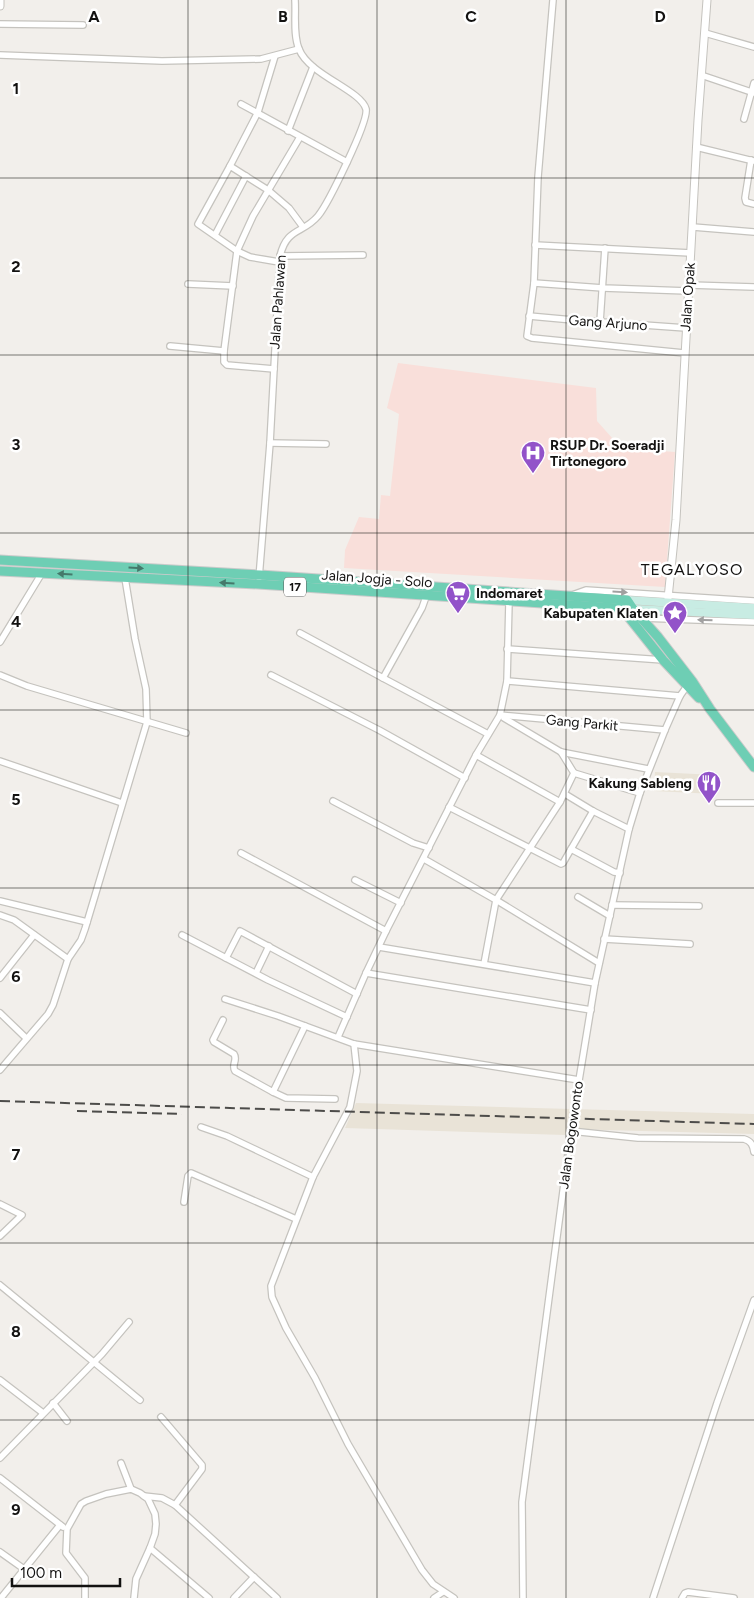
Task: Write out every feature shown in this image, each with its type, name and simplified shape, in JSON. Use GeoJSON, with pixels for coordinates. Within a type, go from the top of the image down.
{"type":"FeatureCollection","features":[{"type":"Feature","properties":{"kind":"highway","name":"Jalan Jogja - Solo"},"geometry":{"type":"LineString","coordinates":[[0,560],[427,592],[509,602],[633,609]]}},
{"type":"Feature","properties":{"kind":"highway","name":"Jalan Jogja - Solo"},"geometry":{"type":"LineString","coordinates":[[0,571],[125,578],[259,580]]}},
{"type":"Feature","properties":{"kind":"highway","name":"Jalan Jogja - Solo"},"geometry":{"type":"LineString","coordinates":[[427,592],[572,595],[627,600]]}},
{"type":"Feature","properties":{"kind":"highway"},"geometry":{"type":"LineString","coordinates":[[616,599],[621,609],[663,660],[710,709]]}},
{"type":"Feature","properties":{"kind":"highway"},"geometry":{"type":"LineString","coordinates":[[627,600],[692,681],[710,709],[754,768]]}},
{"type":"Feature","properties":{"kind":"main road"},"geometry":{"type":"LineString","coordinates":[[627,600],[668,599],[727,607],[754,608]]}},
{"type":"Feature","properties":{"kind":"main road"},"geometry":{"type":"LineString","coordinates":[[633,609],[667,611],[727,607],[754,615]]}},
{"type":"Feature","properties":{"kind":"street"},"geometry":{"type":"LineString","coordinates":[[0,0],[0,6]]}},
{"type":"Feature","properties":{"kind":"street"},"geometry":{"type":"LineString","coordinates":[[0,56],[162,61],[261,59],[298,49],[295,0]]}},
{"type":"Feature","properties":{"kind":"street"},"geometry":{"type":"LineString","coordinates":[[553,0],[540,159],[534,283],[527,333],[529,338],[684,353]]}},
{"type":"Feature","properties":{"kind":"street","name":"Jalan Opak"},"geometry":{"type":"LineString","coordinates":[[667,611],[676,520],[696,147],[707,0]]}},
{"type":"Feature","properties":{"kind":"street"},"geometry":{"type":"LineString","coordinates":[[0,24],[83,25]]}},
{"type":"Feature","properties":{"kind":"street"},"geometry":{"type":"LineString","coordinates":[[705,33],[754,47]]}},
{"type":"Feature","properties":{"kind":"street","name":"Jalan Pahlawan"},"geometry":{"type":"LineString","coordinates":[[259,580],[270,443],[280,259],[285,240],[314,219],[322,210],[347,162],[367,113],[361,100],[313,67],[298,49]]}},
{"type":"Feature","properties":{"kind":"street"},"geometry":{"type":"LineString","coordinates":[[275,56],[258,112],[198,224],[237,251],[250,257],[280,259],[363,255]]}},
{"type":"Feature","properties":{"kind":"street"},"geometry":{"type":"LineString","coordinates":[[288,131],[313,67]]}},
{"type":"Feature","properties":{"kind":"street"},"geometry":{"type":"LineString","coordinates":[[702,76],[753,93]]}},
{"type":"Feature","properties":{"kind":"street"},"geometry":{"type":"LineString","coordinates":[[744,120],[753,93],[754,82]]}},
{"type":"Feature","properties":{"kind":"street"},"geometry":{"type":"LineString","coordinates":[[241,104],[347,162]]}},
{"type":"Feature","properties":{"kind":"street"},"geometry":{"type":"LineString","coordinates":[[274,369],[227,365],[224,362],[224,351],[237,251],[253,216],[300,137]]}},
{"type":"Feature","properties":{"kind":"street"},"geometry":{"type":"LineString","coordinates":[[696,147],[752,160],[744,198],[746,202],[754,204]]}},
{"type":"Feature","properties":{"kind":"street"},"geometry":{"type":"LineString","coordinates":[[230,166],[268,190],[289,208],[302,227]]}},
{"type":"Feature","properties":{"kind":"street"},"geometry":{"type":"LineString","coordinates":[[215,235],[246,176]]}},
{"type":"Feature","properties":{"kind":"street"},"geometry":{"type":"LineString","coordinates":[[693,227],[754,231]]}},
{"type":"Feature","properties":{"kind":"street"},"geometry":{"type":"LineString","coordinates":[[535,245],[691,253]]}},
{"type":"Feature","properties":{"kind":"street"},"geometry":{"type":"LineString","coordinates":[[600,322],[605,248]]}},
{"type":"Feature","properties":{"kind":"street"},"geometry":{"type":"LineString","coordinates":[[534,283],[603,288],[754,287]]}},
{"type":"Feature","properties":{"kind":"street"},"geometry":{"type":"LineString","coordinates":[[188,284],[232,286]]}},
{"type":"Feature","properties":{"kind":"street","name":"Gang Arjuno"},"geometry":{"type":"LineString","coordinates":[[530,316],[686,328]]}},
{"type":"Feature","properties":{"kind":"street"},"geometry":{"type":"LineString","coordinates":[[170,346],[224,351]]}},
{"type":"Feature","properties":{"kind":"street"},"geometry":{"type":"LineString","coordinates":[[270,443],[326,444]]}},
{"type":"Feature","properties":{"kind":"street"},"geometry":{"type":"LineString","coordinates":[[0,642],[42,573]]}},
{"type":"Feature","properties":{"kind":"street"},"geometry":{"type":"LineString","coordinates":[[0,1070],[53,1005],[68,959],[81,940],[147,722],[146,689],[135,639],[125,578]]}},
{"type":"Feature","properties":{"kind":"street"},"geometry":{"type":"LineString","coordinates":[[572,595],[586,590],[668,599]]}},
{"type":"Feature","properties":{"kind":"street"},"geometry":{"type":"LineString","coordinates":[[383,678],[427,592]]}},
{"type":"Feature","properties":{"kind":"street"},"geometry":{"type":"LineString","coordinates":[[727,607],[754,601]]}},
{"type":"Feature","properties":{"kind":"street"},"geometry":{"type":"LineString","coordinates":[[338,1037],[386,931],[476,755],[501,716],[507,681],[509,602]]}},
{"type":"Feature","properties":{"kind":"street"},"geometry":{"type":"LineString","coordinates":[[640,618],[754,622]]}},
{"type":"Feature","properties":{"kind":"street"},"geometry":{"type":"LineString","coordinates":[[300,633],[488,734]]}},
{"type":"Feature","properties":{"kind":"street"},"geometry":{"type":"LineString","coordinates":[[507,649],[663,660]]}},
{"type":"Feature","properties":{"kind":"street"},"geometry":{"type":"LineString","coordinates":[[0,675],[27,686],[186,733]]}},
{"type":"Feature","properties":{"kind":"street"},"geometry":{"type":"LineString","coordinates":[[271,675],[379,730],[465,778]]}},
{"type":"Feature","properties":{"kind":"street"},"geometry":{"type":"LineString","coordinates":[[507,681],[680,696]]}},
{"type":"Feature","properties":{"kind":"street","name":"Jalan Bogowonto"},"geometry":{"type":"LineString","coordinates":[[524,1598],[522,1502],[570,1131],[595,984],[629,829],[648,769],[686,686]]}},
{"type":"Feature","properties":{"kind":"street"},"geometry":{"type":"LineString","coordinates":[[501,716],[561,752],[648,769]]}},
{"type":"Feature","properties":{"kind":"street","name":"Gang Parkit"},"geometry":{"type":"LineString","coordinates":[[501,716],[665,730]]}},
{"type":"Feature","properties":{"kind":"street"},"geometry":{"type":"LineString","coordinates":[[561,752],[574,773],[640,794]]}},
{"type":"Feature","properties":{"kind":"street"},"geometry":{"type":"LineString","coordinates":[[476,755],[560,802]]}},
{"type":"Feature","properties":{"kind":"street"},"geometry":{"type":"LineString","coordinates":[[0,760],[122,803]]}},
{"type":"Feature","properties":{"kind":"street"},"geometry":{"type":"LineString","coordinates":[[484,964],[496,900],[565,794],[574,773]]}},
{"type":"Feature","properties":{"kind":"street"},"geometry":{"type":"LineString","coordinates":[[565,794],[629,829]]}},
{"type":"Feature","properties":{"kind":"street"},"geometry":{"type":"LineString","coordinates":[[333,801],[414,843],[429,848]]}},
{"type":"Feature","properties":{"kind":"street"},"geometry":{"type":"LineString","coordinates":[[718,803],[754,803]]}},
{"type":"Feature","properties":{"kind":"street"},"geometry":{"type":"LineString","coordinates":[[449,807],[560,864],[563,863],[593,811]]}},
{"type":"Feature","properties":{"kind":"street"},"geometry":{"type":"LineString","coordinates":[[571,849],[614,872],[620,873]]}},
{"type":"Feature","properties":{"kind":"street"},"geometry":{"type":"LineString","coordinates":[[241,853],[386,931]]}},
{"type":"Feature","properties":{"kind":"street"},"geometry":{"type":"LineString","coordinates":[[424,859],[599,962]]}},
{"type":"Feature","properties":{"kind":"street"},"geometry":{"type":"LineString","coordinates":[[355,880],[401,902]]}},
{"type":"Feature","properties":{"kind":"street"},"geometry":{"type":"LineString","coordinates":[[578,897],[610,916]]}},
{"type":"Feature","properties":{"kind":"street"},"geometry":{"type":"LineString","coordinates":[[0,901],[87,922]]}},
{"type":"Feature","properties":{"kind":"street"},"geometry":{"type":"LineString","coordinates":[[612,905],[699,906]]}},
{"type":"Feature","properties":{"kind":"street"},"geometry":{"type":"LineString","coordinates":[[0,915],[14,920],[68,959]]}},
{"type":"Feature","properties":{"kind":"street"},"geometry":{"type":"LineString","coordinates":[[226,958],[240,931],[357,994]]}},
{"type":"Feature","properties":{"kind":"street"},"geometry":{"type":"LineString","coordinates":[[0,978],[34,935]]}},
{"type":"Feature","properties":{"kind":"street"},"geometry":{"type":"LineString","coordinates":[[182,935],[347,1017]]}},
{"type":"Feature","properties":{"kind":"street"},"geometry":{"type":"LineString","coordinates":[[604,939],[690,944]]}},
{"type":"Feature","properties":{"kind":"street"},"geometry":{"type":"LineString","coordinates":[[256,973],[269,946]]}},
{"type":"Feature","properties":{"kind":"street"},"geometry":{"type":"LineString","coordinates":[[379,947],[595,984]]}},
{"type":"Feature","properties":{"kind":"street"},"geometry":{"type":"LineString","coordinates":[[366,973],[591,1010]]}},
{"type":"Feature","properties":{"kind":"street"},"geometry":{"type":"LineString","coordinates":[[226,1000],[247,1005],[354,1044],[579,1080]]}},
{"type":"Feature","properties":{"kind":"street"},"geometry":{"type":"LineString","coordinates":[[0,1013],[26,1038]]}},
{"type":"Feature","properties":{"kind":"street"},"geometry":{"type":"LineString","coordinates":[[223,1020],[213,1040],[234,1054],[236,1058],[233,1069],[237,1072],[286,1098],[335,1100]]}},
{"type":"Feature","properties":{"kind":"street"},"geometry":{"type":"LineString","coordinates":[[273,1092],[304,1026]]}},
{"type":"Feature","properties":{"kind":"street"},"geometry":{"type":"LineString","coordinates":[[354,1044],[357,1071],[350,1107],[313,1177],[271,1286],[272,1297],[348,1444],[427,1578],[443,1592],[454,1598]]}},
{"type":"Feature","properties":{"kind":"street"},"geometry":{"type":"LineString","coordinates":[[202,1127],[227,1136],[313,1177]]}},
{"type":"Feature","properties":{"kind":"street"},"geometry":{"type":"LineString","coordinates":[[570,1131],[638,1138],[744,1139],[753,1145],[754,1152]]}},
{"type":"Feature","properties":{"kind":"street"},"geometry":{"type":"LineString","coordinates":[[184,1202],[188,1176],[191,1173],[296,1219]]}},
{"type":"Feature","properties":{"kind":"street"},"geometry":{"type":"LineString","coordinates":[[0,1204],[22,1215],[0,1236]]}},
{"type":"Feature","properties":{"kind":"street"},"geometry":{"type":"LineString","coordinates":[[0,1285],[140,1400]]}},
{"type":"Feature","properties":{"kind":"street"},"geometry":{"type":"LineString","coordinates":[[653,1598],[717,1403],[754,1300]]}},
{"type":"Feature","properties":{"kind":"street"},"geometry":{"type":"LineString","coordinates":[[0,1458],[94,1362],[130,1322]]}},
{"type":"Feature","properties":{"kind":"street"},"geometry":{"type":"LineString","coordinates":[[0,1380],[44,1413]]}},
{"type":"Feature","properties":{"kind":"street"},"geometry":{"type":"LineString","coordinates":[[53,1404],[67,1420]]}},
{"type":"Feature","properties":{"kind":"street"},"geometry":{"type":"LineString","coordinates":[[161,1417],[202,1465],[202,1469],[175,1505]]}},
{"type":"Feature","properties":{"kind":"street"},"geometry":{"type":"LineString","coordinates":[[120,1463],[130,1489]]}},
{"type":"Feature","properties":{"kind":"street"},"geometry":{"type":"LineString","coordinates":[[0,1478],[67,1529]]}},
{"type":"Feature","properties":{"kind":"street"},"geometry":{"type":"LineString","coordinates":[[85,1598],[85,1578],[66,1553],[67,1529],[81,1504],[106,1494],[130,1489],[144,1496],[162,1498],[175,1505],[277,1598]]}},
{"type":"Feature","properties":{"kind":"street"},"geometry":{"type":"LineString","coordinates":[[136,1597],[138,1572],[156,1534],[156,1519],[151,1505],[144,1496]]}},
{"type":"Feature","properties":{"kind":"street"},"geometry":{"type":"LineString","coordinates":[[1,1598],[60,1525]]}},
{"type":"Feature","properties":{"kind":"street"},"geometry":{"type":"LineString","coordinates":[[150,1548],[209,1598]]}},
{"type":"Feature","properties":{"kind":"street"},"geometry":{"type":"LineString","coordinates":[[0,1552],[24,1569]]}},
{"type":"Feature","properties":{"kind":"street"},"geometry":{"type":"LineString","coordinates":[[234,1598],[254,1577]]}},
{"type":"Feature","properties":{"kind":"street"},"geometry":{"type":"LineString","coordinates":[[434,1598],[443,1592]]}},
{"type":"Feature","properties":{"kind":"street"},"geometry":{"type":"LineString","coordinates":[[682,1598],[688,1592],[734,1598]]}},
{"type":"Feature","properties":{"kind":"shaded area","name":"RSUP Dr. Soeradji Tirtonegoro"},"geometry":{"type":"Polygon","coordinates":[[[398,363],[596,388],[597,421],[621,448],[675,452],[665,587],[344,568],[345,550],[359,517],[379,519],[381,495],[390,496],[399,414],[387,408],[398,363]]]}},
{"type":"Feature","properties":{"kind":"shaded area"},"geometry":{"type":"Polygon","coordinates":[[[655,772],[716,775],[715,794],[654,791],[655,772]]]}},
{"type":"Feature","properties":{"kind":"shaded area"},"geometry":{"type":"Polygon","coordinates":[[[356,1103],[754,1114],[754,1134],[567,1129],[565,1135],[345,1128],[356,1103]]]}},
{"type":"Feature","properties":{"kind":"railway"},"geometry":{"type":"LineString","coordinates":[[0,1101],[754,1124]]}},
{"type":"Feature","properties":{"kind":"railway"},"geometry":{"type":"LineString","coordinates":[[77,1111],[182,1114]]}},
{"type":"Feature","properties":{"kind":"place","name":"RSUP Dr. Soeradji Tirtonegoro"},"geometry":{"type":"Point","coordinates":[533,474]}},
{"type":"Feature","properties":{"kind":"place","name":"Indomaret"},"geometry":{"type":"Point","coordinates":[458,614]}},
{"type":"Feature","properties":{"kind":"place","name":"Kabupaten Klaten"},"geometry":{"type":"Point","coordinates":[675,634]}},
{"type":"Feature","properties":{"kind":"place","name":"Kakung Sableng"},"geometry":{"type":"Point","coordinates":[709,804]}},
{"type":"Feature","properties":{"kind":"district","name":"TEGALYOSO"},"geometry":{"type":"Point","coordinates":[692,569]}}]}
